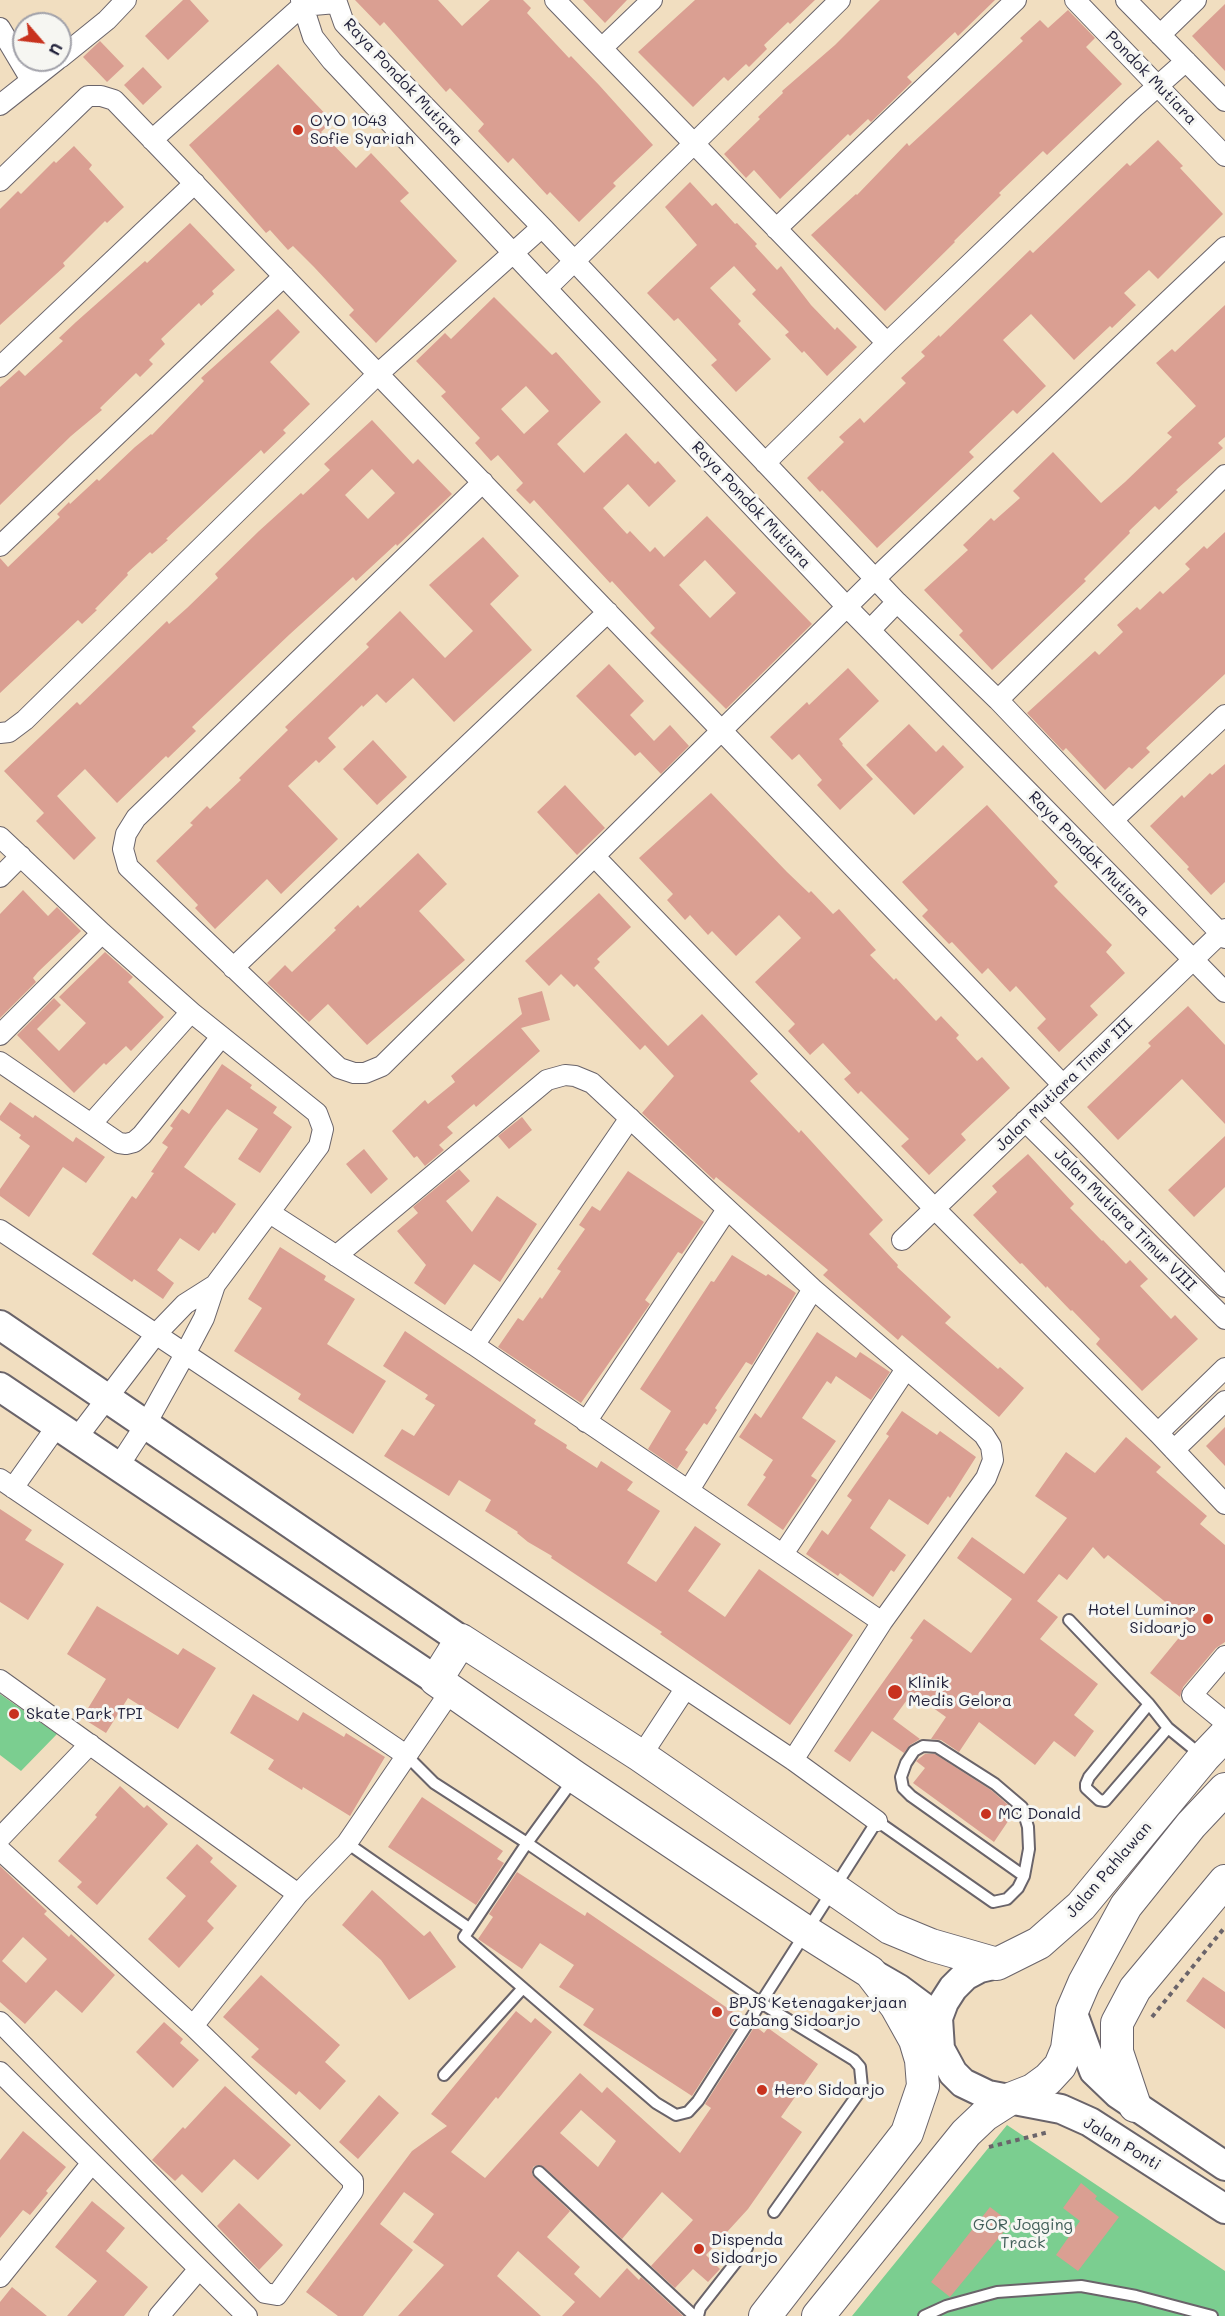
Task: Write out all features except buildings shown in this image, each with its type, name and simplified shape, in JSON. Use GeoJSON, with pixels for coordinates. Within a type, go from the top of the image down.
{"type":"FeatureCollection","features":[{"type":"Feature","properties":{"kind":"main road"},"geometry":{"type":"LineString","coordinates":[[0,1325],[461,1640],[641,1756],[890,1928],[931,1945],[997,1964]]}},
{"type":"Feature","properties":{"kind":"main road"},"geometry":{"type":"LineString","coordinates":[[0,1387],[575,1777],[805,1931],[899,1989],[939,2018]]}},
{"type":"Feature","properties":{"kind":"main road"},"geometry":{"type":"LineString","coordinates":[[443,1686],[461,1640]]}},
{"type":"Feature","properties":{"kind":"main road","name":"Jalan Pahlawan"},"geometry":{"type":"LineString","coordinates":[[1010,2099],[975,2091],[963,2084],[953,2073],[940,2049],[939,2018],[944,2002],[965,1976],[980,1968],[997,1964],[1039,1943],[1081,1906],[1203,1757],[1225,1735]]}},
{"type":"Feature","properties":{"kind":"main road","name":"Jalan Pahlawan"},"geometry":{"type":"LineString","coordinates":[[818,2316],[966,2133],[985,2115],[1010,2099],[1033,2090],[1060,2066],[1067,2049],[1072,2011],[1096,1958],[1126,1906],[1191,1825],[1225,1789]]}},
{"type":"Feature","properties":{"kind":"main road"},"geometry":{"type":"LineString","coordinates":[[1135,2106],[1117,2052],[1117,2023],[1136,1989],[1225,1881]]}},
{"type":"Feature","properties":{"kind":"main road"},"geometry":{"type":"LineString","coordinates":[[765,2316],[907,2133],[923,2086],[921,2060],[915,2040],[896,2006],[870,1972]]}},
{"type":"Feature","properties":{"kind":"main road"},"geometry":{"type":"LineString","coordinates":[[1072,2011],[1094,2071],[1118,2094],[1225,2166]]}},
{"type":"Feature","properties":{"kind":"main road","name":"Jalan Ponti"},"geometry":{"type":"LineString","coordinates":[[1010,2099],[1061,2109],[1090,2122],[1225,2209]]}},
{"type":"Feature","properties":{"kind":"street"},"geometry":{"type":"LineString","coordinates":[[72,48],[107,20],[126,0]]}},
{"type":"Feature","properties":{"kind":"street"},"geometry":{"type":"LineString","coordinates":[[555,0],[886,343]]}},
{"type":"Feature","properties":{"kind":"street"},"geometry":{"type":"LineString","coordinates":[[602,48],[652,0]]}},
{"type":"Feature","properties":{"kind":"street"},"geometry":{"type":"LineString","coordinates":[[547,288],[840,0]]}},
{"type":"Feature","properties":{"kind":"street"},"geometry":{"type":"LineString","coordinates":[[776,229],[1016,0]]}},
{"type":"Feature","properties":{"kind":"street","name":"Pondok Mutiara"},"geometry":{"type":"LineString","coordinates":[[1076,0],[1225,156]]}},
{"type":"Feature","properties":{"kind":"street"},"geometry":{"type":"LineString","coordinates":[[1126,0],[1225,101]]}},
{"type":"Feature","properties":{"kind":"street"},"geometry":{"type":"LineString","coordinates":[[1160,35],[1196,0]]}},
{"type":"Feature","properties":{"kind":"street"},"geometry":{"type":"LineString","coordinates":[[153,140],[301,3],[336,1]]}},
{"type":"Feature","properties":{"kind":"street","name":"Raya Pondok Mutiara"},"geometry":{"type":"LineString","coordinates":[[336,1],[344,23],[542,227],[897,602],[998,700],[1224,934]]}},
{"type":"Feature","properties":{"kind":"street","name":"Raya Pondok Mutiara"},"geometry":{"type":"LineString","coordinates":[[301,3],[313,37],[332,61],[847,607],[1225,992]]}},
{"type":"Feature","properties":{"kind":"street"},"geometry":{"type":"LineString","coordinates":[[0,28],[31,80]]}},
{"type":"Feature","properties":{"kind":"street"},"geometry":{"type":"LineString","coordinates":[[765,463],[886,343],[1186,61]]}},
{"type":"Feature","properties":{"kind":"street"},"geometry":{"type":"LineString","coordinates":[[0,105],[41,72]]}},
{"type":"Feature","properties":{"kind":"street"},"geometry":{"type":"LineString","coordinates":[[0,181],[88,96],[101,96],[114,100],[1063,1085]]}},
{"type":"Feature","properties":{"kind":"street"},"geometry":{"type":"LineString","coordinates":[[0,367],[195,183]]}},
{"type":"Feature","properties":{"kind":"street"},"geometry":{"type":"LineString","coordinates":[[0,733],[9,732],[25,720],[379,373],[542,227]]}},
{"type":"Feature","properties":{"kind":"street"},"geometry":{"type":"LineString","coordinates":[[483,482],[136,818],[126,834],[123,849],[128,867],[339,1068],[354,1073],[365,1073],[382,1066],[723,731],[875,578],[1225,247]]}},
{"type":"Feature","properties":{"kind":"street"},"geometry":{"type":"LineString","coordinates":[[0,546],[284,276]]}},
{"type":"Feature","properties":{"kind":"street"},"geometry":{"type":"LineString","coordinates":[[998,700],[1225,475]]}},
{"type":"Feature","properties":{"kind":"street"},"geometry":{"type":"LineString","coordinates":[[870,630],[897,602]]}},
{"type":"Feature","properties":{"kind":"street"},"geometry":{"type":"LineString","coordinates":[[233,968],[608,612]]}},
{"type":"Feature","properties":{"kind":"street"},"geometry":{"type":"LineString","coordinates":[[1113,820],[1225,715]]}},
{"type":"Feature","properties":{"kind":"street"},"geometry":{"type":"LineString","coordinates":[[0,837],[102,933],[191,1012],[317,1113],[323,1129],[319,1146],[215,1286],[204,1318],[185,1354],[146,1424],[117,1467]]}},
{"type":"Feature","properties":{"kind":"street"},"geometry":{"type":"LineString","coordinates":[[0,877],[21,856]]}},
{"type":"Feature","properties":{"kind":"street"},"geometry":{"type":"LineString","coordinates":[[595,857],[935,1209],[1158,1432],[1225,1504]]}},
{"type":"Feature","properties":{"kind":"street"},"geometry":{"type":"LineString","coordinates":[[0,1035],[102,933]]}},
{"type":"Feature","properties":{"kind":"street","name":"Jalan Mutiara Timur III"},"geometry":{"type":"LineString","coordinates":[[902,1240],[1193,960],[1224,934]]}},
{"type":"Feature","properties":{"kind":"street"},"geometry":{"type":"LineString","coordinates":[[91,1124],[191,1012]]}},
{"type":"Feature","properties":{"kind":"street"},"geometry":{"type":"LineString","coordinates":[[0,1062],[119,1143],[134,1142],[221,1037]]}},
{"type":"Feature","properties":{"kind":"street"},"geometry":{"type":"LineString","coordinates":[[336,1256],[547,1080],[565,1075],[575,1076],[592,1083],[726,1211],[813,1289],[984,1435],[991,1446],[993,1460],[986,1478],[878,1619],[788,1757]]}},
{"type":"Feature","properties":{"kind":"street","name":"Jalan Mutiara Timur VIII"},"geometry":{"type":"LineString","coordinates":[[1045,1102],[1225,1287]]}},
{"type":"Feature","properties":{"kind":"street"},"geometry":{"type":"LineString","coordinates":[[474,1345],[630,1118]]}},
{"type":"Feature","properties":{"kind":"street","name":"Jalan Mutiara Timur VIII"},"geometry":{"type":"LineString","coordinates":[[1025,1121],[1225,1319]]}},
{"type":"Feature","properties":{"kind":"street"},"geometry":{"type":"LineString","coordinates":[[586,1422],[726,1211]]}},
{"type":"Feature","properties":{"kind":"street"},"geometry":{"type":"LineString","coordinates":[[270,1212],[474,1345],[878,1619]]}},
{"type":"Feature","properties":{"kind":"street"},"geometry":{"type":"LineString","coordinates":[[0,1230],[788,1757],[877,1821]]}},
{"type":"Feature","properties":{"kind":"street"},"geometry":{"type":"LineString","coordinates":[[215,1286],[185,1304],[156,1334],[106,1397],[7,1484],[406,1755]]}},
{"type":"Feature","properties":{"kind":"street"},"geometry":{"type":"LineString","coordinates":[[689,1490],[813,1289]]}},
{"type":"Feature","properties":{"kind":"street"},"geometry":{"type":"LineString","coordinates":[[1158,1432],[1225,1368]]}},
{"type":"Feature","properties":{"kind":"street"},"geometry":{"type":"LineString","coordinates":[[783,1554],[906,1369]]}},
{"type":"Feature","properties":{"kind":"street"},"geometry":{"type":"LineString","coordinates":[[1174,1450],[1225,1401]]}},
{"type":"Feature","properties":{"kind":"street"},"geometry":{"type":"LineString","coordinates":[[1225,1656],[1192,1695],[1225,1722]]}},
{"type":"Feature","properties":{"kind":"street"},"geometry":{"type":"LineString","coordinates":[[0,1680],[298,1894]]}},
{"type":"Feature","properties":{"kind":"street"},"geometry":{"type":"LineString","coordinates":[[193,2026],[298,1894],[347,1843],[406,1755],[443,1686]]}},
{"type":"Feature","properties":{"kind":"street"},"geometry":{"type":"LineString","coordinates":[[641,1756],[686,1689]]}},
{"type":"Feature","properties":{"kind":"street"},"geometry":{"type":"LineString","coordinates":[[0,1838],[90,1744]]}},
{"type":"Feature","properties":{"kind":"street"},"geometry":{"type":"LineString","coordinates":[[0,1850],[193,2026],[353,2181],[353,2191],[277,2295],[265,2293],[0,2022]]}},
{"type":"Feature","properties":{"kind":"street"},"geometry":{"type":"LineString","coordinates":[[0,2072],[247,2316]]}},
{"type":"Feature","properties":{"kind":"street"},"geometry":{"type":"LineString","coordinates":[[0,2277],[91,2164]]}},
{"type":"Feature","properties":{"kind":"street"},"geometry":{"type":"LineString","coordinates":[[159,2316],[199,2269]]}},
{"type":"Feature","properties":{"kind":"lane"},"geometry":{"type":"LineString","coordinates":[[1069,1620],[1149,1704],[1168,1728],[1203,1757]]}},
{"type":"Feature","properties":{"kind":"lane"},"geometry":{"type":"LineString","coordinates":[[1149,1704],[1089,1777],[1086,1788],[1099,1800],[1105,1801],[1168,1728]]}},
{"type":"Feature","properties":{"kind":"lane"},"geometry":{"type":"LineString","coordinates":[[575,1777],[527,1843],[464,1937],[656,2103],[676,2115],[688,2112],[698,2101],[877,1821],[993,1902],[1007,1899],[1018,1888],[1023,1876],[1029,1849],[1028,1827],[1022,1807],[994,1784],[938,1747],[923,1746],[914,1751],[901,1777],[903,1788],[1023,1876]]}},
{"type":"Feature","properties":{"kind":"lane"},"geometry":{"type":"LineString","coordinates":[[406,1755],[434,1783],[527,1843],[761,2003],[854,2060],[860,2067],[862,2087],[858,2094],[774,2212]]}},
{"type":"Feature","properties":{"kind":"lane"},"geometry":{"type":"LineString","coordinates":[[347,1843],[469,1928]]}},
{"type":"Feature","properties":{"kind":"lane"},"geometry":{"type":"LineString","coordinates":[[444,2075],[524,1988]]}},
{"type":"Feature","properties":{"kind":"lane"},"geometry":{"type":"LineString","coordinates":[[539,2172],[696,2316],[747,2248]]}},
{"type":"Feature","properties":{"kind":"lane"},"geometry":{"type":"LineString","coordinates":[[924,2316],[946,2306],[997,2292],[1081,2286],[1136,2296],[1212,2316]]}},
{"type":"Feature","properties":{"kind":"path"},"geometry":{"type":"LineString","coordinates":[[1147,2023],[1225,1928]]}},
{"type":"Feature","properties":{"kind":"path"},"geometry":{"type":"LineString","coordinates":[[980,2149],[1050,2131]]}},
{"type":"Feature","properties":{"kind":"green space","name":"Skate Park TPI"},"geometry":{"type":"Polygon","coordinates":[[[0,1694],[57,1734],[21,1771],[0,1755],[0,1694]]]}},
{"type":"Feature","properties":{"kind":"green space","name":"GOR Jogging Track"},"geometry":{"type":"Polygon","coordinates":[[[1007,2125],[1225,2271],[1225,2316],[852,2316],[1007,2125]]]}},
{"type":"Feature","properties":{"kind":"place","name":"OYO 1043 Sofie Syariah"},"geometry":{"type":"Point","coordinates":[298,130]}},
{"type":"Feature","properties":{"kind":"place","name":"Hotel Luminor Sidoarjo"},"geometry":{"type":"Point","coordinates":[1208,1619]}},
{"type":"Feature","properties":{"kind":"place","name":"Klinik Medis Gelora"},"geometry":{"type":"Point","coordinates":[895,1692]}},
{"type":"Feature","properties":{"kind":"place","name":"Skate Park TPI"},"geometry":{"type":"Point","coordinates":[14,1714]}},
{"type":"Feature","properties":{"kind":"place","name":"MC Donald"},"geometry":{"type":"Point","coordinates":[986,1814]}},
{"type":"Feature","properties":{"kind":"place","name":"BPJS Ketenagakerjaan Cabang Sidoarjo"},"geometry":{"type":"Point","coordinates":[717,2012]}},
{"type":"Feature","properties":{"kind":"place","name":"Hero Sidoarjo"},"geometry":{"type":"Point","coordinates":[762,2090]}},
{"type":"Feature","properties":{"kind":"place","name":"Dispenda Sidoarjo"},"geometry":{"type":"Point","coordinates":[699,2249]}}]}
